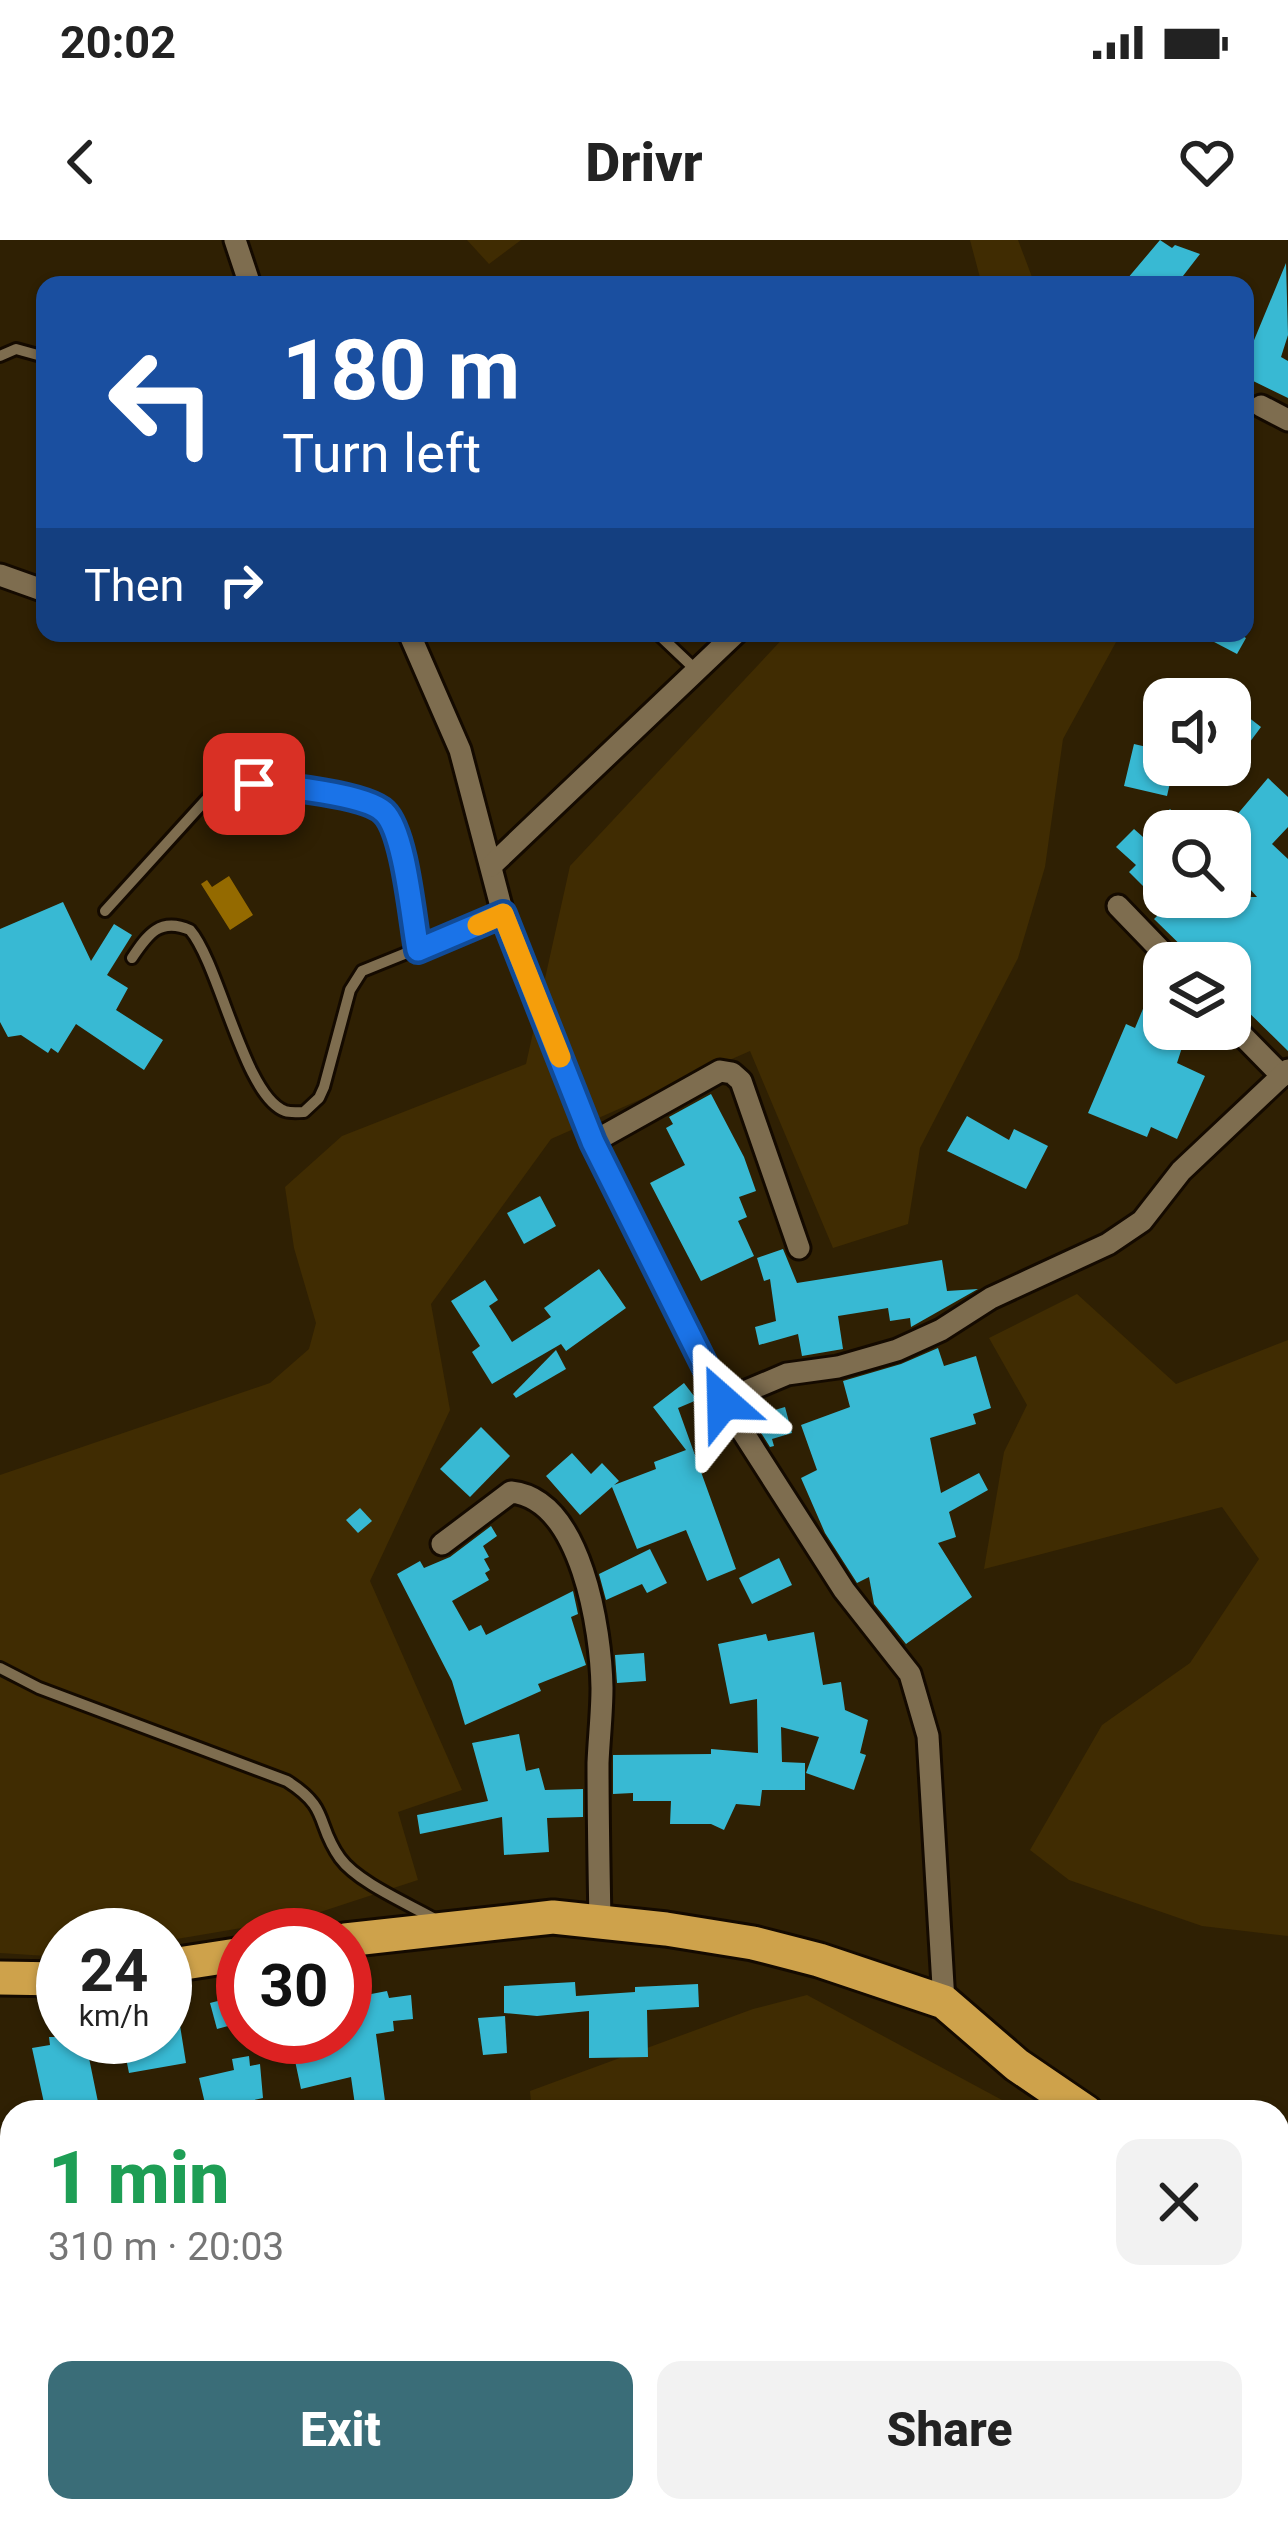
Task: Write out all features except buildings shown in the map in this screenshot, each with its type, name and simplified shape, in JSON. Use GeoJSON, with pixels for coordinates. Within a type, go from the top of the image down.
{"type":"FeatureCollection","features":[{"type":"Feature","properties":{"kind":"highway"},"geometry":{"type":"LineString","coordinates":[[372,1936],[553,1917],[753,1943],[944,2002],[1060,2100]]}},
{"type":"Feature","properties":{"kind":"highway"},"geometry":{"type":"LineString","coordinates":[[0,1978],[36,1979]]}},
{"type":"Feature","properties":{"kind":"street"},"geometry":{"type":"LineString","coordinates":[[235,240],[247,276]]}},
{"type":"Feature","properties":{"kind":"street"},"geometry":{"type":"LineString","coordinates":[[1261,406],[1288,420]]}},
{"type":"Feature","properties":{"kind":"street"},"geometry":{"type":"LineString","coordinates":[[0,575],[36,588]]}},
{"type":"Feature","properties":{"kind":"street"},"geometry":{"type":"LineString","coordinates":[[413,642],[460,750],[503,914],[593,1142],[723,1402],[844,1589],[910,1674],[928,1736],[944,2002]]}},
{"type":"Feature","properties":{"kind":"street"},"geometry":{"type":"LineString","coordinates":[[491,866],[726,642]]}},
{"type":"Feature","properties":{"kind":"street"},"geometry":{"type":"LineString","coordinates":[[1118,906],[1153,942]]}},
{"type":"Feature","properties":{"kind":"street"},"geometry":{"type":"LineString","coordinates":[[723,1402],[787,1374],[897,1351],[991,1298],[1108,1244],[1142,1222],[1181,1171],[1285,1073],[1251,1041]]}},
{"type":"Feature","properties":{"kind":"street"},"geometry":{"type":"LineString","coordinates":[[593,1142],[719,1071],[732,1073],[741,1081],[800,1248]]}},
{"type":"Feature","properties":{"kind":"street"},"geometry":{"type":"LineString","coordinates":[[442,1544],[511,1492],[528,1494],[561,1522],[582,1569],[595,1617],[602,1687],[600,1922]]}},
{"type":"Feature","properties":{"kind":"lane"},"geometry":{"type":"LineString","coordinates":[[0,356],[16,350],[36,355]]}},
{"type":"Feature","properties":{"kind":"lane"},"geometry":{"type":"LineString","coordinates":[[666,642],[696,670]]}},
{"type":"Feature","properties":{"kind":"lane"},"geometry":{"type":"LineString","coordinates":[[105,911],[213,792],[238,784],[270,785],[363,802],[384,812],[395,832],[418,950]]}},
{"type":"Feature","properties":{"kind":"lane"},"geometry":{"type":"LineString","coordinates":[[132,958],[156,927],[170,923],[190,930],[250,1067],[284,1111],[304,1112],[324,1087],[350,990],[362,971],[503,914]]}},
{"type":"Feature","properties":{"kind":"lane"},"geometry":{"type":"LineString","coordinates":[[0,1668],[39,1688],[287,1780],[317,1804],[341,1860],[354,1872],[446,1926]]}},
{"type":"Feature","properties":{"kind":"shaded area"},"geometry":{"type":"Polygon","coordinates":[[[467,240],[521,240],[489,264],[467,240]]]}},
{"type":"Feature","properties":{"kind":"shaded area"},"geometry":{"type":"Polygon","coordinates":[[[970,240],[1018,240],[1032,276],[980,276],[970,240]]]}},
{"type":"Feature","properties":{"kind":"shaded area"},"geometry":{"type":"Polygon","coordinates":[[[780,642],[1116,642],[1063,739],[1045,867],[1018,958],[920,1148],[908,1224],[833,1248],[750,1051],[551,1139],[431,1304],[450,1410],[370,1581],[462,1790],[398,1812],[418,1880],[332,1908],[216,1908],[216,1932],[192,1936],[192,1908],[36,1908],[36,1955],[0,1953],[0,1475],[270,1383],[309,1349],[316,1323],[294,1248],[285,1187],[342,1136],[526,1064],[570,866],[780,642]]]}},
{"type":"Feature","properties":{"kind":"shaded area"},"geometry":{"type":"Polygon","coordinates":[[[229,876],[253,915],[230,930],[201,884],[207,880],[212,887],[229,876]]]}},
{"type":"Feature","properties":{"kind":"shaded area"},"geometry":{"type":"Polygon","coordinates":[[[1077,1294],[1176,1384],[1288,1340],[1288,1936],[1202,1926],[1069,1880],[1030,1850],[1102,1725],[1190,1663],[1259,1559],[1222,1507],[984,1569],[1004,1452],[1027,1405],[989,1338],[1077,1294]]]}},
{"type":"Feature","properties":{"kind":"shaded area"},"geometry":{"type":"Polygon","coordinates":[[[807,1995],[1002,2100],[531,2100],[530,2091],[753,2009],[807,1995]]]}},
{"type":"Feature","properties":{"kind":"slow traffic"},"geometry":{"type":"LineString","coordinates":[[478,925],[503,914],[560,1057]]}},
{"type":"Feature","properties":{"kind":"route"},"geometry":{"type":"LineString","coordinates":[[254,784],[363,802],[384,812],[395,832],[418,950],[503,914],[593,1142],[723,1402]]}}]}
